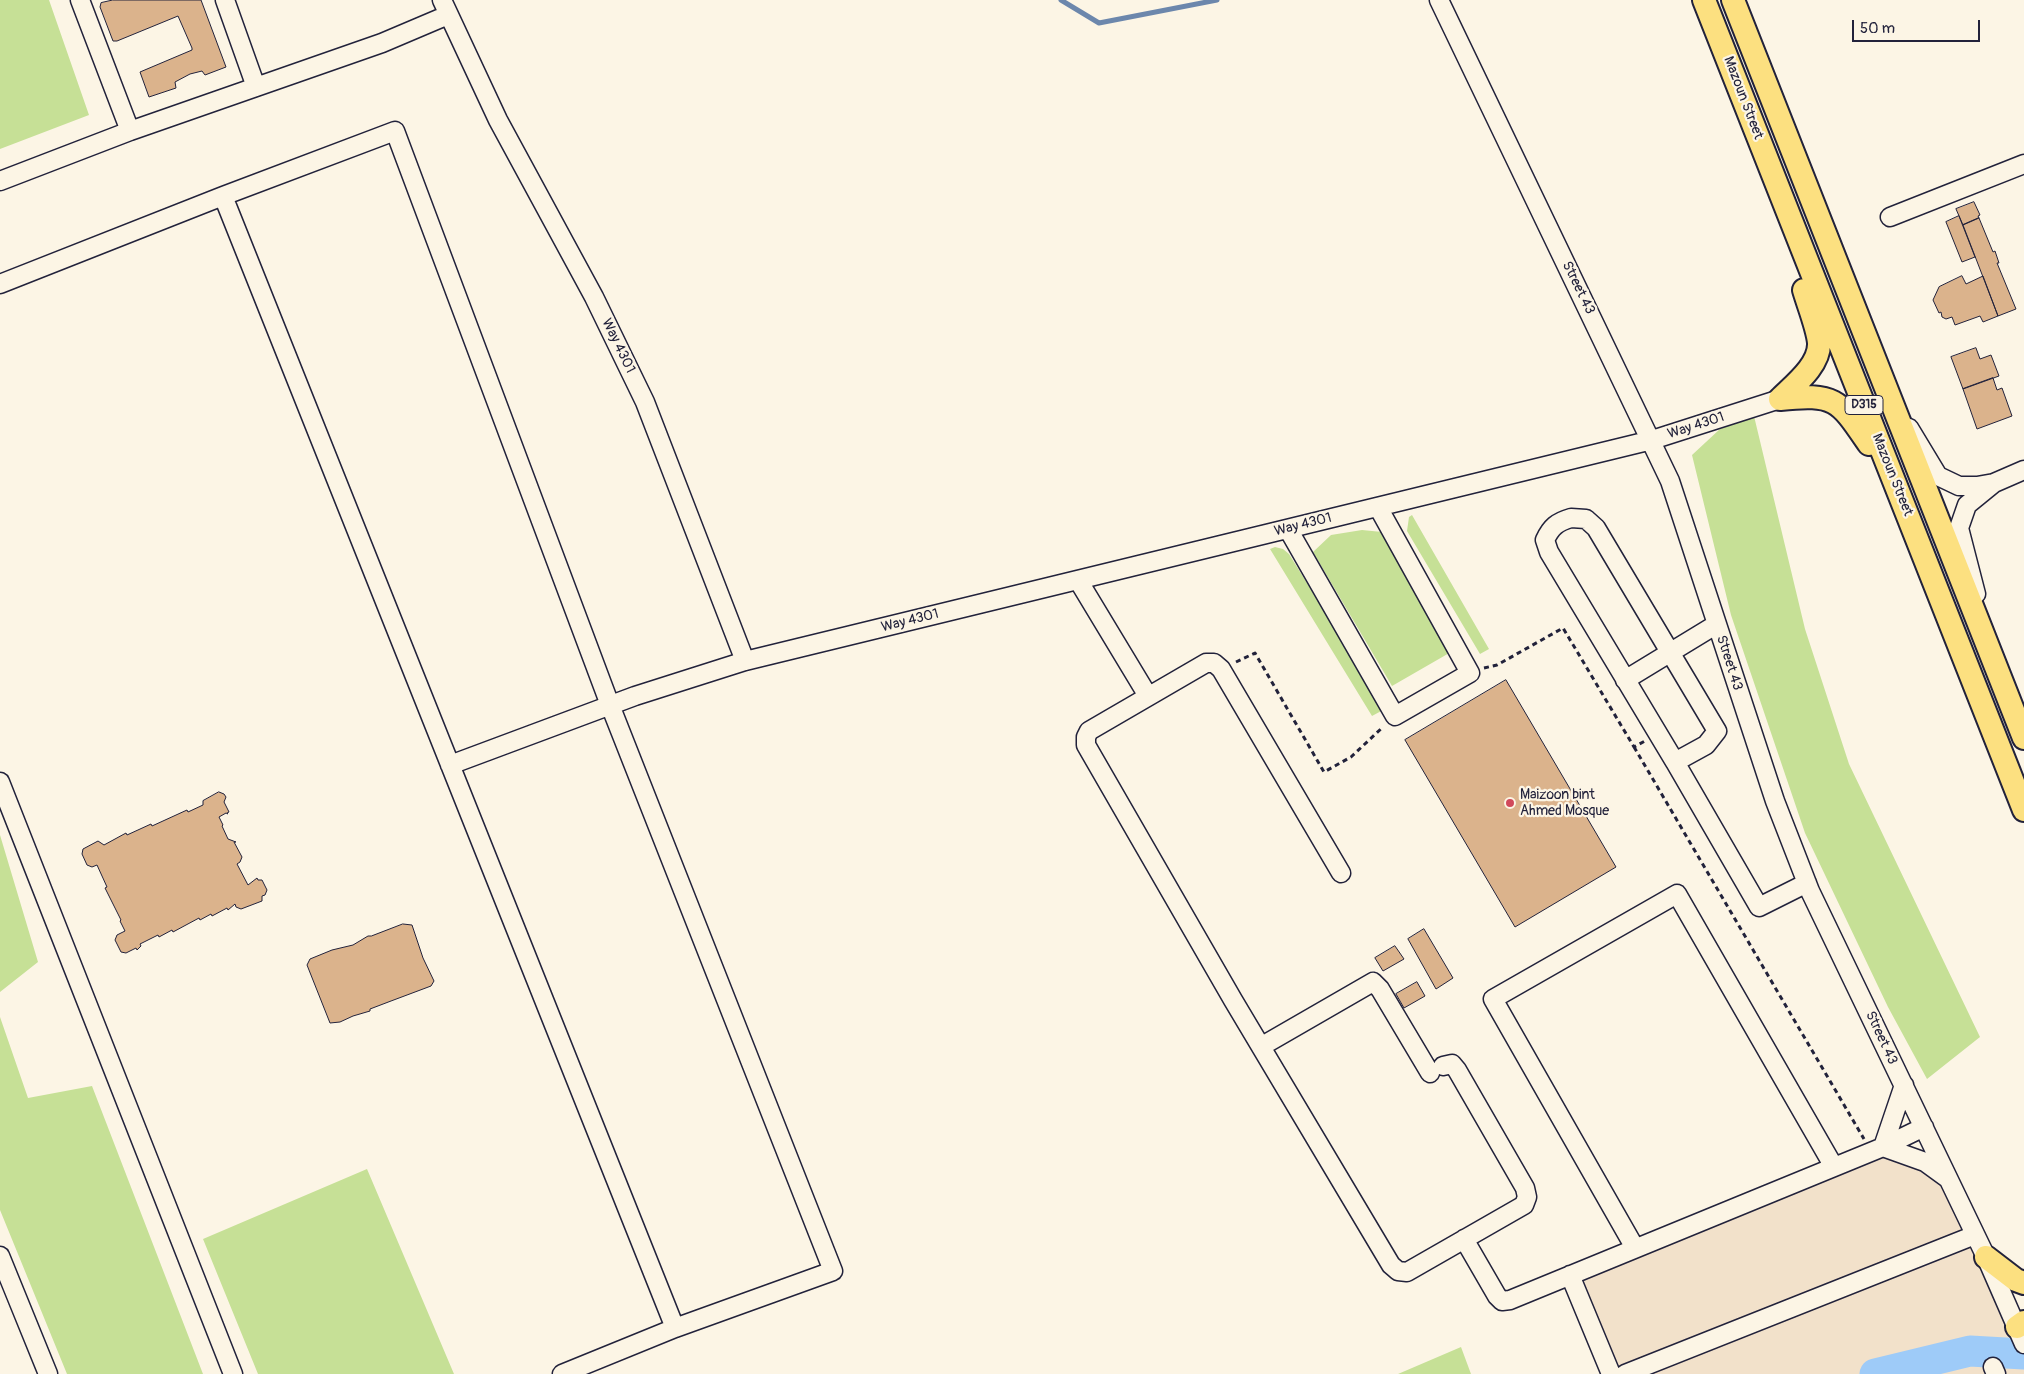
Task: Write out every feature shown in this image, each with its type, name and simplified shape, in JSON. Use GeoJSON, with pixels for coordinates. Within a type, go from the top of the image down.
{"type":"FeatureCollection","features":[{"type":"Feature","properties":{"kind":"main road","name":"Mazoun Street"},"geometry":{"type":"LineString","coordinates":[[1704,0],[2024,810]]}},
{"type":"Feature","properties":{"kind":"main road","name":"Mazoun Street"},"geometry":{"type":"LineString","coordinates":[[1733,0],[2024,738]]}},
{"type":"Feature","properties":{"kind":"main road"},"geometry":{"type":"LineString","coordinates":[[1768,162],[1819,343],[1814,361],[1803,376],[1780,399]]}},
{"type":"Feature","properties":{"kind":"main road"},"geometry":{"type":"LineString","coordinates":[[1780,399],[1810,395],[1830,399],[1847,411],[1895,482]]}},
{"type":"Feature","properties":{"kind":"main road"},"geometry":{"type":"LineString","coordinates":[[1986,1257],[2016,1280],[2024,1283]]}},
{"type":"Feature","properties":{"kind":"street"},"geometry":{"type":"LineString","coordinates":[[80,0],[130,131]]}},
{"type":"Feature","properties":{"kind":"street"},"geometry":{"type":"LineString","coordinates":[[225,0],[256,87]]}},
{"type":"Feature","properties":{"kind":"street","name":"Street 43"},"geometry":{"type":"LineString","coordinates":[[1439,0],[1652,440],[1670,481],[1775,801],[1807,883],[2022,1331]]}},
{"type":"Feature","properties":{"kind":"street"},"geometry":{"type":"LineString","coordinates":[[0,181],[130,131],[382,43],[445,7]]}},
{"type":"Feature","properties":{"kind":"street","name":"Way 4301"},"geometry":{"type":"LineString","coordinates":[[445,7],[498,120],[594,297],[645,402],[745,661],[1652,440],[1780,399]]}},
{"type":"Feature","properties":{"kind":"street"},"geometry":{"type":"LineString","coordinates":[[0,284],[223,196],[395,131],[610,705],[833,1271],[675,1328],[562,1374]]}},
{"type":"Feature","properties":{"kind":"street"},"geometry":{"type":"LineString","coordinates":[[1890,218],[2024,164]]}},
{"type":"Feature","properties":{"kind":"street"},"geometry":{"type":"LineString","coordinates":[[223,196],[675,1328]]}},
{"type":"Feature","properties":{"kind":"street"},"geometry":{"type":"LineString","coordinates":[[1884,386],[1938,476],[1959,486],[1978,486],[1994,483],[2024,470]]}},
{"type":"Feature","properties":{"kind":"street"},"geometry":{"type":"LineString","coordinates":[[1994,483],[1967,505],[1959,528],[1994,662]]}},
{"type":"Feature","properties":{"kind":"street"},"geometry":{"type":"LineString","coordinates":[[1288,529],[1395,716],[1470,673],[1378,507]]}},
{"type":"Feature","properties":{"kind":"street"},"geometry":{"type":"LineString","coordinates":[[1675,762],[1706,745],[1717,731],[1596,528],[1586,519],[1571,518],[1559,522],[1550,529],[1545,540],[1549,552],[1675,762],[1759,907],[1807,883]]}},
{"type":"Feature","properties":{"kind":"street"},"geometry":{"type":"LineString","coordinates":[[1078,580],[1148,696]]}},
{"type":"Feature","properties":{"kind":"street"},"geometry":{"type":"LineString","coordinates":[[1625,680],[1717,624]]}},
{"type":"Feature","properties":{"kind":"street"},"geometry":{"type":"LineString","coordinates":[[450,765],[610,705],[745,661]]}},
{"type":"Feature","properties":{"kind":"street"},"geometry":{"type":"LineString","coordinates":[[1262,1046],[1373,982],[1437,1069],[1452,1064],[1457,1070],[1525,1188],[1527,1197],[1524,1205],[1406,1272],[1398,1272],[1391,1265],[1234,1000],[1086,745],[1086,737],[1089,731],[1206,663],[1214,664],[1221,669],[1341,873]]}},
{"type":"Feature","properties":{"kind":"street"},"geometry":{"type":"LineString","coordinates":[[0,782],[233,1374]]}},
{"type":"Feature","properties":{"kind":"street"},"geometry":{"type":"LineString","coordinates":[[1635,1248],[1493,999],[1677,894],[1834,1167]]}},
{"type":"Feature","properties":{"kind":"street"},"geometry":{"type":"LineString","coordinates":[[1877,1149],[1904,1085]]}},
{"type":"Feature","properties":{"kind":"street"},"geometry":{"type":"LineString","coordinates":[[1464,1239],[1496,1296],[1502,1301],[1510,1300],[1924,1128]]}},
{"type":"Feature","properties":{"kind":"street"},"geometry":{"type":"LineString","coordinates":[[1877,1149],[1925,1162],[1949,1180]]}},
{"type":"Feature","properties":{"kind":"street"},"geometry":{"type":"LineString","coordinates":[[1625,1374],[1976,1235]]}},
{"type":"Feature","properties":{"kind":"street"},"geometry":{"type":"LineString","coordinates":[[0,1256],[48,1374]]}},
{"type":"Feature","properties":{"kind":"street"},"geometry":{"type":"LineString","coordinates":[[1570,1275],[1611,1374]]}},
{"type":"Feature","properties":{"kind":"path"},"geometry":{"type":"LineString","coordinates":[[1470,673],[1497,665],[1563,628],[1877,1149]]}},
{"type":"Feature","properties":{"kind":"path"},"geometry":{"type":"LineString","coordinates":[[1221,669],[1255,653],[1324,772],[1350,757],[1395,716]]}},
{"type":"Feature","properties":{"kind":"path"},"geometry":{"type":"LineString","coordinates":[[1634,747],[1658,734]]}},
{"type":"Feature","properties":{"kind":"shaded area"},"geometry":{"type":"Polygon","coordinates":[[[1883,1147],[1938,1171],[2024,1344],[2024,1374],[1611,1374],[1570,1275],[1883,1147]]]}},
{"type":"Feature","properties":{"kind":"green space"},"geometry":{"type":"Polygon","coordinates":[[[0,0],[49,0],[89,115],[0,149],[0,0]]]}},
{"type":"Feature","properties":{"kind":"green space"},"geometry":{"type":"Polygon","coordinates":[[[1754,416],[1805,629],[1849,764],[1980,1037],[1927,1079],[1888,1007],[1805,833],[1731,615],[1692,455],[1720,429],[1754,416]]]}},
{"type":"Feature","properties":{"kind":"green space"},"geometry":{"type":"Polygon","coordinates":[[[1412,515],[1489,649],[1480,654],[1407,531],[1409,517],[1412,515]]]}},
{"type":"Feature","properties":{"kind":"green space"},"geometry":{"type":"Polygon","coordinates":[[[1362,530],[1382,532],[1451,652],[1392,686],[1313,552],[1331,535],[1362,530]]]}},
{"type":"Feature","properties":{"kind":"green space"},"geometry":{"type":"Polygon","coordinates":[[[1275,547],[1283,549],[1289,554],[1385,709],[1372,716],[1270,549],[1275,547]]]}},
{"type":"Feature","properties":{"kind":"green space"},"geometry":{"type":"Polygon","coordinates":[[[0,835],[38,962],[0,992],[0,835]]]}},
{"type":"Feature","properties":{"kind":"green space"},"geometry":{"type":"Polygon","coordinates":[[[0,1017],[28,1098],[92,1086],[203,1374],[67,1374],[0,1210],[0,1017]]]}},
{"type":"Feature","properties":{"kind":"green space"},"geometry":{"type":"Polygon","coordinates":[[[367,1169],[454,1374],[258,1374],[203,1239],[367,1169]]]}},
{"type":"Feature","properties":{"kind":"green space"},"geometry":{"type":"Polygon","coordinates":[[[1461,1347],[1471,1374],[1398,1374],[1461,1347]]]}},
{"type":"Feature","properties":{"kind":"building"},"geometry":{"type":"Polygon","coordinates":[[[113,0],[201,0],[226,67],[205,75],[202,71],[190,74],[175,82],[176,88],[149,97],[140,72],[192,50],[192,48],[178,16],[113,41],[100,7],[101,3],[113,0]]]}},
{"type":"Feature","properties":{"kind":"building"},"geometry":{"type":"Polygon","coordinates":[[[1974,202],[1980,215],[1978,216],[1979,218],[1963,225],[1956,209],[1974,202]]]}},
{"type":"Feature","properties":{"kind":"building"},"geometry":{"type":"Polygon","coordinates":[[[1959,216],[1975,257],[1962,262],[1946,222],[1959,216]]]}},
{"type":"Feature","properties":{"kind":"building"},"geometry":{"type":"Polygon","coordinates":[[[1979,218],[1993,252],[1995,251],[1999,263],[1997,263],[2016,309],[1998,316],[1963,225],[1979,218]]]}},
{"type":"Feature","properties":{"kind":"building"},"geometry":{"type":"Polygon","coordinates":[[[1962,276],[1966,284],[1983,276],[1998,316],[1983,322],[1980,316],[1955,325],[1952,317],[1946,319],[1942,317],[1933,300],[1939,287],[1962,276]]]}},
{"type":"Feature","properties":{"kind":"building"},"geometry":{"type":"Polygon","coordinates":[[[1976,348],[1980,359],[1991,355],[1999,376],[1963,389],[1951,357],[1976,348]]]}},
{"type":"Feature","properties":{"kind":"building"},"geometry":{"type":"Polygon","coordinates":[[[1993,378],[1997,390],[2002,388],[2012,416],[1977,429],[1963,389],[1993,378]]]}},
{"type":"Feature","properties":{"kind":"building","name":"Maizoon bint Ahmed Mosque"},"geometry":{"type":"Polygon","coordinates":[[[1506,680],[1616,867],[1515,927],[1405,740],[1506,680]]]}},
{"type":"Feature","properties":{"kind":"building"},"geometry":{"type":"Polygon","coordinates":[[[219,792],[226,797],[224,802],[229,812],[219,817],[222,826],[228,839],[236,842],[234,842],[242,857],[237,864],[248,885],[257,878],[262,880],[267,890],[265,895],[262,896],[262,901],[241,909],[236,907],[235,904],[228,910],[227,908],[200,920],[199,918],[159,937],[158,935],[140,944],[141,946],[137,950],[136,948],[126,953],[121,952],[115,940],[117,935],[125,931],[121,920],[105,888],[107,887],[97,865],[92,867],[87,865],[82,854],[83,849],[98,841],[104,845],[126,833],[127,835],[151,824],[152,826],[187,810],[188,812],[203,805],[203,801],[219,792]]]}},
{"type":"Feature","properties":{"kind":"building"},"geometry":{"type":"Polygon","coordinates":[[[403,924],[412,925],[423,958],[434,981],[431,986],[340,1022],[330,1023],[307,965],[310,959],[332,950],[353,945],[368,936],[403,924]]]}},
{"type":"Feature","properties":{"kind":"building"},"geometry":{"type":"Polygon","coordinates":[[[1424,929],[1453,978],[1436,989],[1408,939],[1424,929]]]}},
{"type":"Feature","properties":{"kind":"building"},"geometry":{"type":"Polygon","coordinates":[[[1395,946],[1404,959],[1383,971],[1375,958],[1395,946]]]}},
{"type":"Feature","properties":{"kind":"building"},"geometry":{"type":"Polygon","coordinates":[[[1417,982],[1425,996],[1404,1008],[1396,994],[1417,982]]]}},
{"type":"Feature","properties":{"kind":"waterway"},"geometry":{"type":"LineString","coordinates":[[1061,0],[1099,23],[1217,0]]}},
{"type":"Feature","properties":{"kind":"waterway"},"geometry":{"type":"LineString","coordinates":[[1875,1374],[1970,1351],[2024,1354]]}},
{"type":"Feature","properties":{"kind":"place","name":"Maizoon bint Ahmed Mosque"},"geometry":{"type":"Point","coordinates":[1510,803]}}]}
